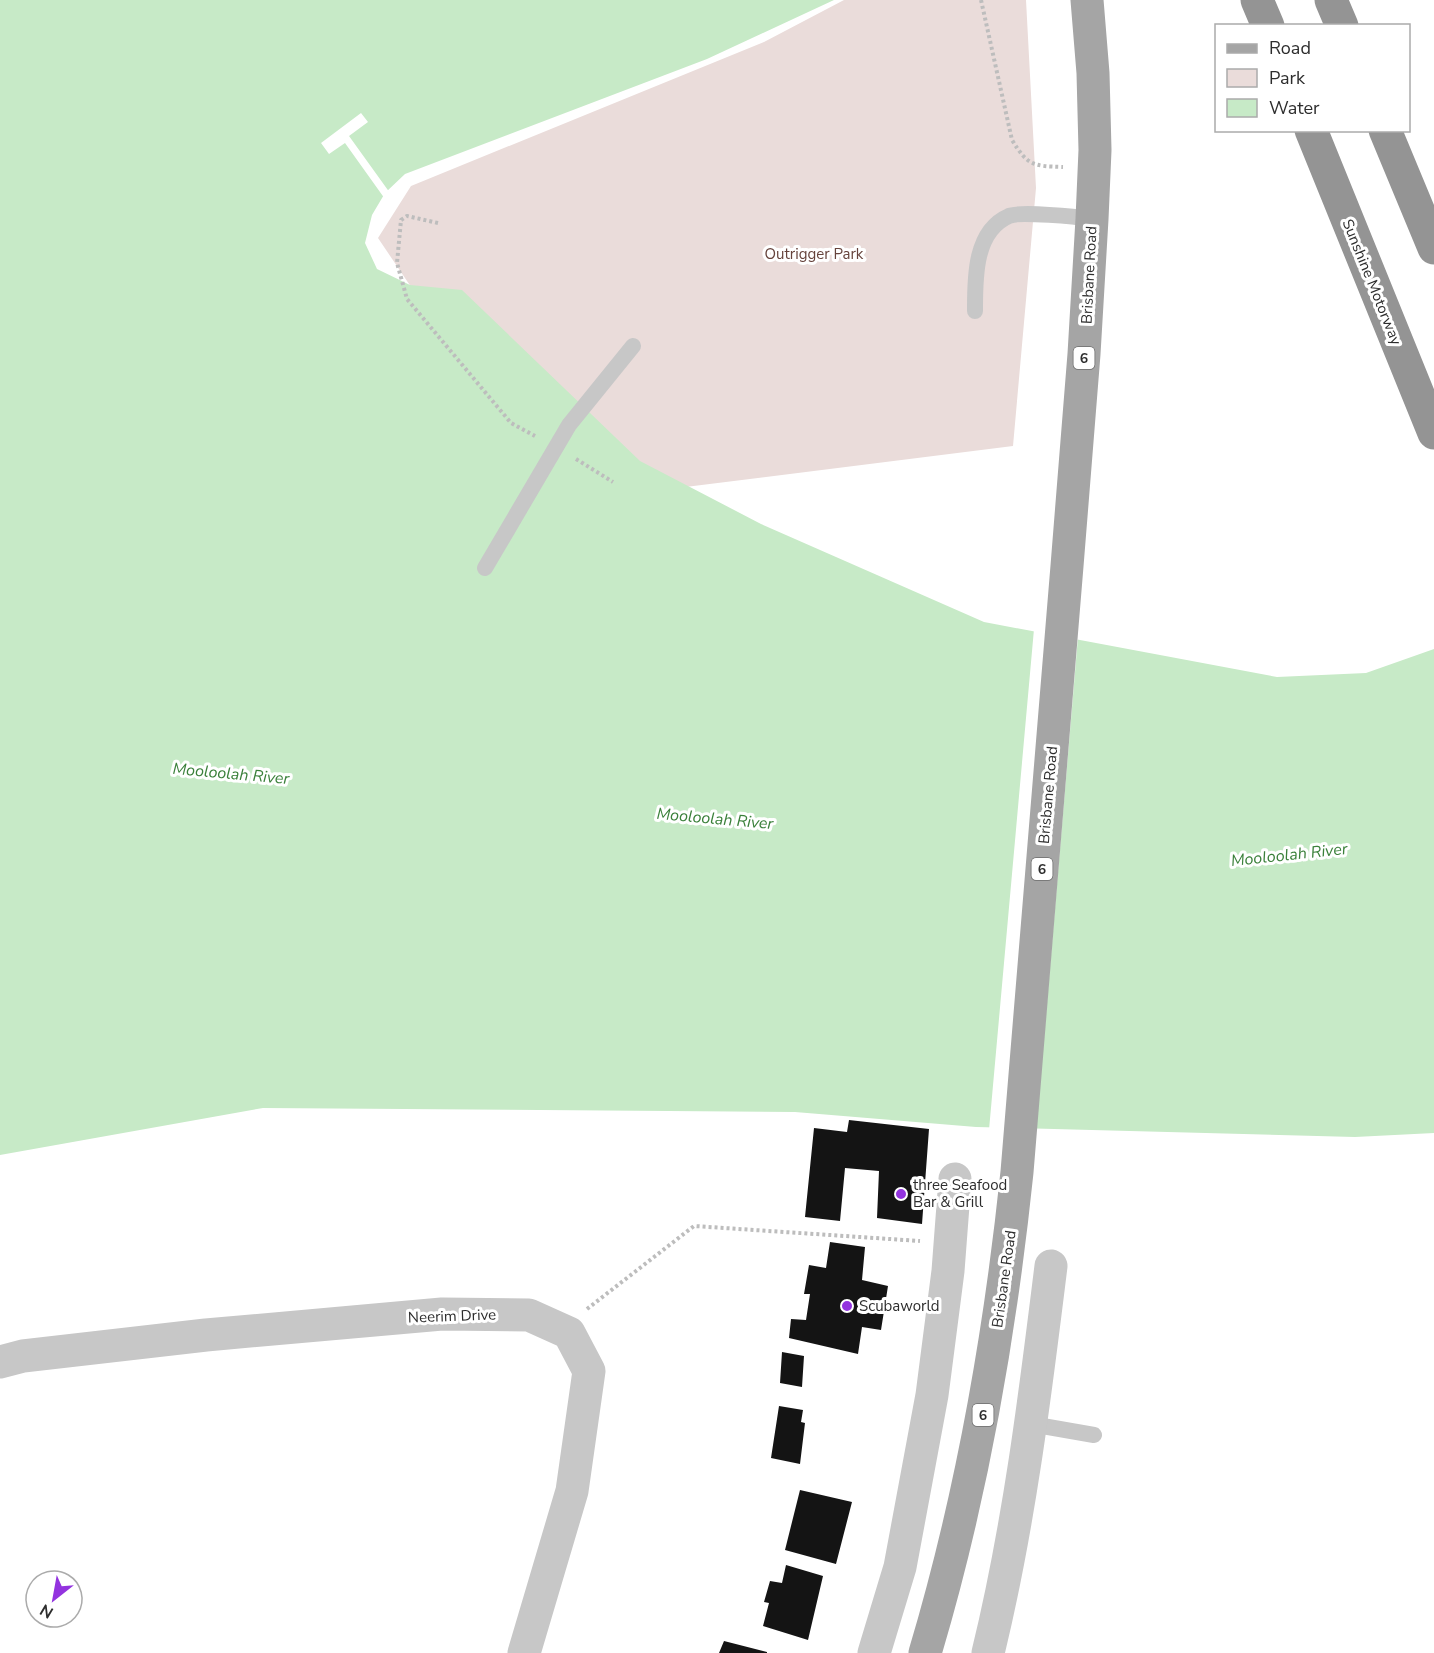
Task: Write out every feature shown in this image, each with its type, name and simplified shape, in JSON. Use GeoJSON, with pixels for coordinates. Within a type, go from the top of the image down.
{"type":"FeatureCollection","features":[{"type":"Feature","properties":{"kind":"highway"},"geometry":{"type":"LineString","coordinates":[[1257,0],[1267,24]]}},
{"type":"Feature","properties":{"kind":"highway"},"geometry":{"type":"LineString","coordinates":[[1331,0],[1341,24]]}},
{"type":"Feature","properties":{"kind":"highway","name":"Sunshine Motorway"},"geometry":{"type":"LineString","coordinates":[[1312,132],[1434,433]]}},
{"type":"Feature","properties":{"kind":"highway"},"geometry":{"type":"LineString","coordinates":[[1386,132],[1434,248]]}},
{"type":"Feature","properties":{"kind":"main road","name":"Brisbane Road"},"geometry":{"type":"LineString","coordinates":[[925,1653],[956,1541],[989,1384],[1006,1272],[1017,1172],[1068,566],[1092,219],[1095,150],[1087,0]]}},
{"type":"Feature","properties":{"kind":"street"},"geometry":{"type":"LineString","coordinates":[[874,1653],[900,1567],[932,1395],[950,1243],[955,1179]]}},
{"type":"Feature","properties":{"kind":"street"},"geometry":{"type":"LineString","coordinates":[[988,1653],[1002,1596],[1031,1424],[1051,1266]]}},
{"type":"Feature","properties":{"kind":"street","name":"Neerim Drive"},"geometry":{"type":"LineString","coordinates":[[0,1362],[23,1356],[206,1335],[441,1314],[529,1315],[569,1333]]}},
{"type":"Feature","properties":{"kind":"street"},"geometry":{"type":"LineString","coordinates":[[524,1653],[572,1491],[589,1371],[569,1333]]}},
{"type":"Feature","properties":{"kind":"lane"},"geometry":{"type":"LineString","coordinates":[[975,311],[975,280],[982,245],[992,229],[1010,215],[1092,219]]}},
{"type":"Feature","properties":{"kind":"lane"},"geometry":{"type":"LineString","coordinates":[[485,568],[569,425],[633,346]]}},
{"type":"Feature","properties":{"kind":"lane"},"geometry":{"type":"LineString","coordinates":[[1031,1424],[1094,1435]]}},
{"type":"Feature","properties":{"kind":"path"},"geometry":{"type":"LineString","coordinates":[[981,0],[1012,140],[1023,157],[1035,165],[1070,168]]}},
{"type":"Feature","properties":{"kind":"path"},"geometry":{"type":"LineString","coordinates":[[438,222],[407,216],[401,220],[397,263],[407,299],[511,423],[539,438]]}},
{"type":"Feature","properties":{"kind":"path"},"geometry":{"type":"LineString","coordinates":[[574,458],[614,482]]}},
{"type":"Feature","properties":{"kind":"path"},"geometry":{"type":"LineString","coordinates":[[569,1333],[588,1309],[694,1226],[950,1243]]}},
{"type":"Feature","properties":{"kind":"green space","name":"Outrigger Park"},"geometry":{"type":"Polygon","coordinates":[[[844,0],[1026,0],[1036,188],[1013,446],[605,497],[519,447],[378,238],[411,186],[764,42],[844,0]]]}},
{"type":"Feature","properties":{"kind":"water","name":"Mooloolah River"},"geometry":{"type":"Polygon","coordinates":[[[0,0],[834,0],[707,59],[405,174],[385,193],[372,215],[365,243],[377,269],[410,285],[462,290],[640,461],[761,524],[984,622],[1277,677],[1366,673],[1434,649],[1434,1133],[1355,1137],[976,1127],[795,1112],[263,1108],[0,1155],[0,0]]]}},
{"type":"Feature","properties":{"kind":"pier"},"geometry":{"type":"Polygon","coordinates":[[[361,113],[368,122],[349,136],[390,193],[385,199],[345,143],[329,154],[321,143],[361,113]]]}},
{"type":"Feature","properties":{"kind":"pier"},"geometry":{"type":"Polygon","coordinates":[[[1034,629],[1078,637],[1036,1132],[989,1130],[1034,629]]]}},
{"type":"Feature","properties":{"kind":"building","name":"three Seafood Bar & Grill"},"geometry":{"type":"Polygon","coordinates":[[[849,1120],[929,1129],[922,1224],[877,1218],[879,1171],[845,1168],[840,1221],[805,1217],[814,1128],[847,1132],[849,1120]]]}},
{"type":"Feature","properties":{"kind":"building","name":"Scubaworld"},"geometry":{"type":"Polygon","coordinates":[[[830,1242],[865,1247],[862,1280],[888,1286],[881,1330],[862,1327],[858,1354],[789,1338],[791,1319],[806,1320],[810,1294],[804,1294],[809,1265],[826,1268],[830,1242]]]}},
{"type":"Feature","properties":{"kind":"building"},"geometry":{"type":"Polygon","coordinates":[[[782,1352],[804,1356],[802,1387],[780,1383],[782,1352]]]}},
{"type":"Feature","properties":{"kind":"building"},"geometry":{"type":"Polygon","coordinates":[[[779,1406],[803,1410],[801,1422],[805,1423],[800,1464],[771,1458],[779,1406]]]}},
{"type":"Feature","properties":{"kind":"building"},"geometry":{"type":"Polygon","coordinates":[[[800,1490],[852,1502],[836,1564],[785,1550],[800,1490]]]}},
{"type":"Feature","properties":{"kind":"building"},"geometry":{"type":"Polygon","coordinates":[[[786,1565],[823,1576],[808,1640],[763,1626],[769,1603],[764,1602],[770,1581],[782,1583],[786,1565]]]}},
{"type":"Feature","properties":{"kind":"building"},"geometry":{"type":"Polygon","coordinates":[[[724,1641],[767,1652],[767,1653],[719,1653],[724,1641]]]}},
{"type":"Feature","properties":{"kind":"place","name":"three Seafood Bar & Grill"},"geometry":{"type":"Point","coordinates":[901,1194]}},
{"type":"Feature","properties":{"kind":"place","name":"Scubaworld"},"geometry":{"type":"Point","coordinates":[847,1306]}}]}
